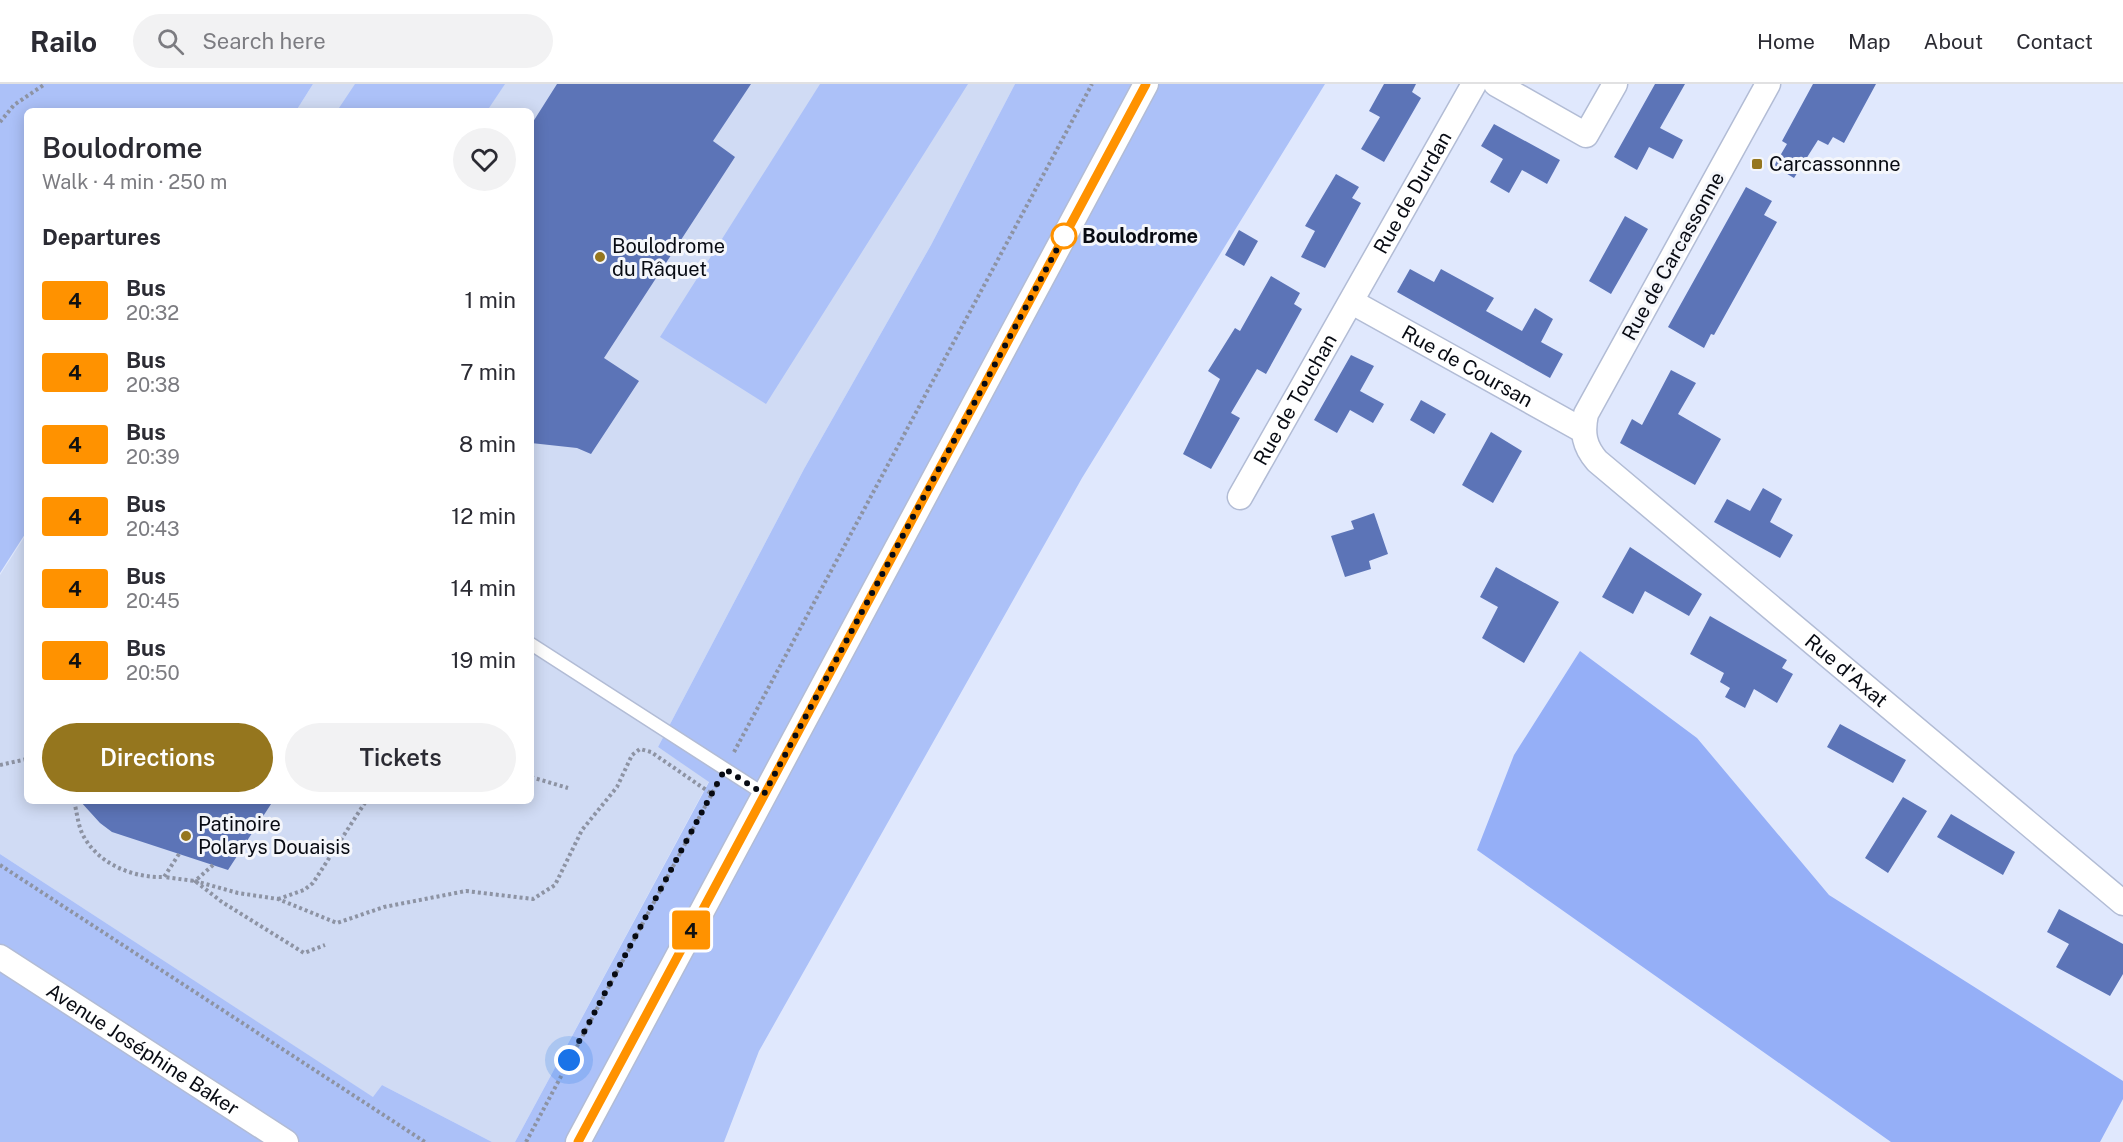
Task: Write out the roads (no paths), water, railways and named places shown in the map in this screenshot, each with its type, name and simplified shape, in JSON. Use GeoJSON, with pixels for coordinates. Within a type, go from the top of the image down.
{"type":"FeatureCollection","features":[{"type":"Feature","properties":{"kind":"street"},"geometry":{"type":"LineString","coordinates":[[578,1142],[1146,84]]}},
{"type":"Feature","properties":{"kind":"street","name":"Rue de Durdan"},"geometry":{"type":"LineString","coordinates":[[1352,302],[1474,84]]}},
{"type":"Feature","properties":{"kind":"street"},"geometry":{"type":"LineString","coordinates":[[1496,84],[1586,135],[1615,84]]}},
{"type":"Feature","properties":{"kind":"street","name":"Rue de Carcassonne"},"geometry":{"type":"LineString","coordinates":[[1582,429],[1593,402],[1768,84]]}},
{"type":"Feature","properties":{"kind":"street","name":"Rue de Coursan"},"geometry":{"type":"LineString","coordinates":[[1352,302],[1582,429]]}},
{"type":"Feature","properties":{"kind":"street","name":"Rue de Touchan"},"geometry":{"type":"LineString","coordinates":[[1240,497],[1352,302]]}},
{"type":"Feature","properties":{"kind":"street","name":"Rue d'Axat"},"geometry":{"type":"LineString","coordinates":[[1582,429],[1590,452],[1597,461],[2123,903]]}},
{"type":"Feature","properties":{"kind":"street","name":"Avenue Joséphine Baker"},"geometry":{"type":"LineString","coordinates":[[0,957],[286,1142]]}},
{"type":"Feature","properties":{"kind":"lane"},"geometry":{"type":"LineString","coordinates":[[534,646],[764,794]]}},
{"type":"Feature","properties":{"kind":"place","name":"Carcassonnne"},"geometry":{"type":"Point","coordinates":[1757,164]}},
{"type":"Feature","properties":{"kind":"place","name":"Boulodrome"},"geometry":{"type":"Point","coordinates":[1064,236]}},
{"type":"Feature","properties":{"kind":"place","name":"Boulodrome du Râquet"},"geometry":{"type":"Point","coordinates":[600,257]}},
{"type":"Feature","properties":{"kind":"place","name":"Patinoire Polarys Douaisis"},"geometry":{"type":"Point","coordinates":[186,836]}}]}
